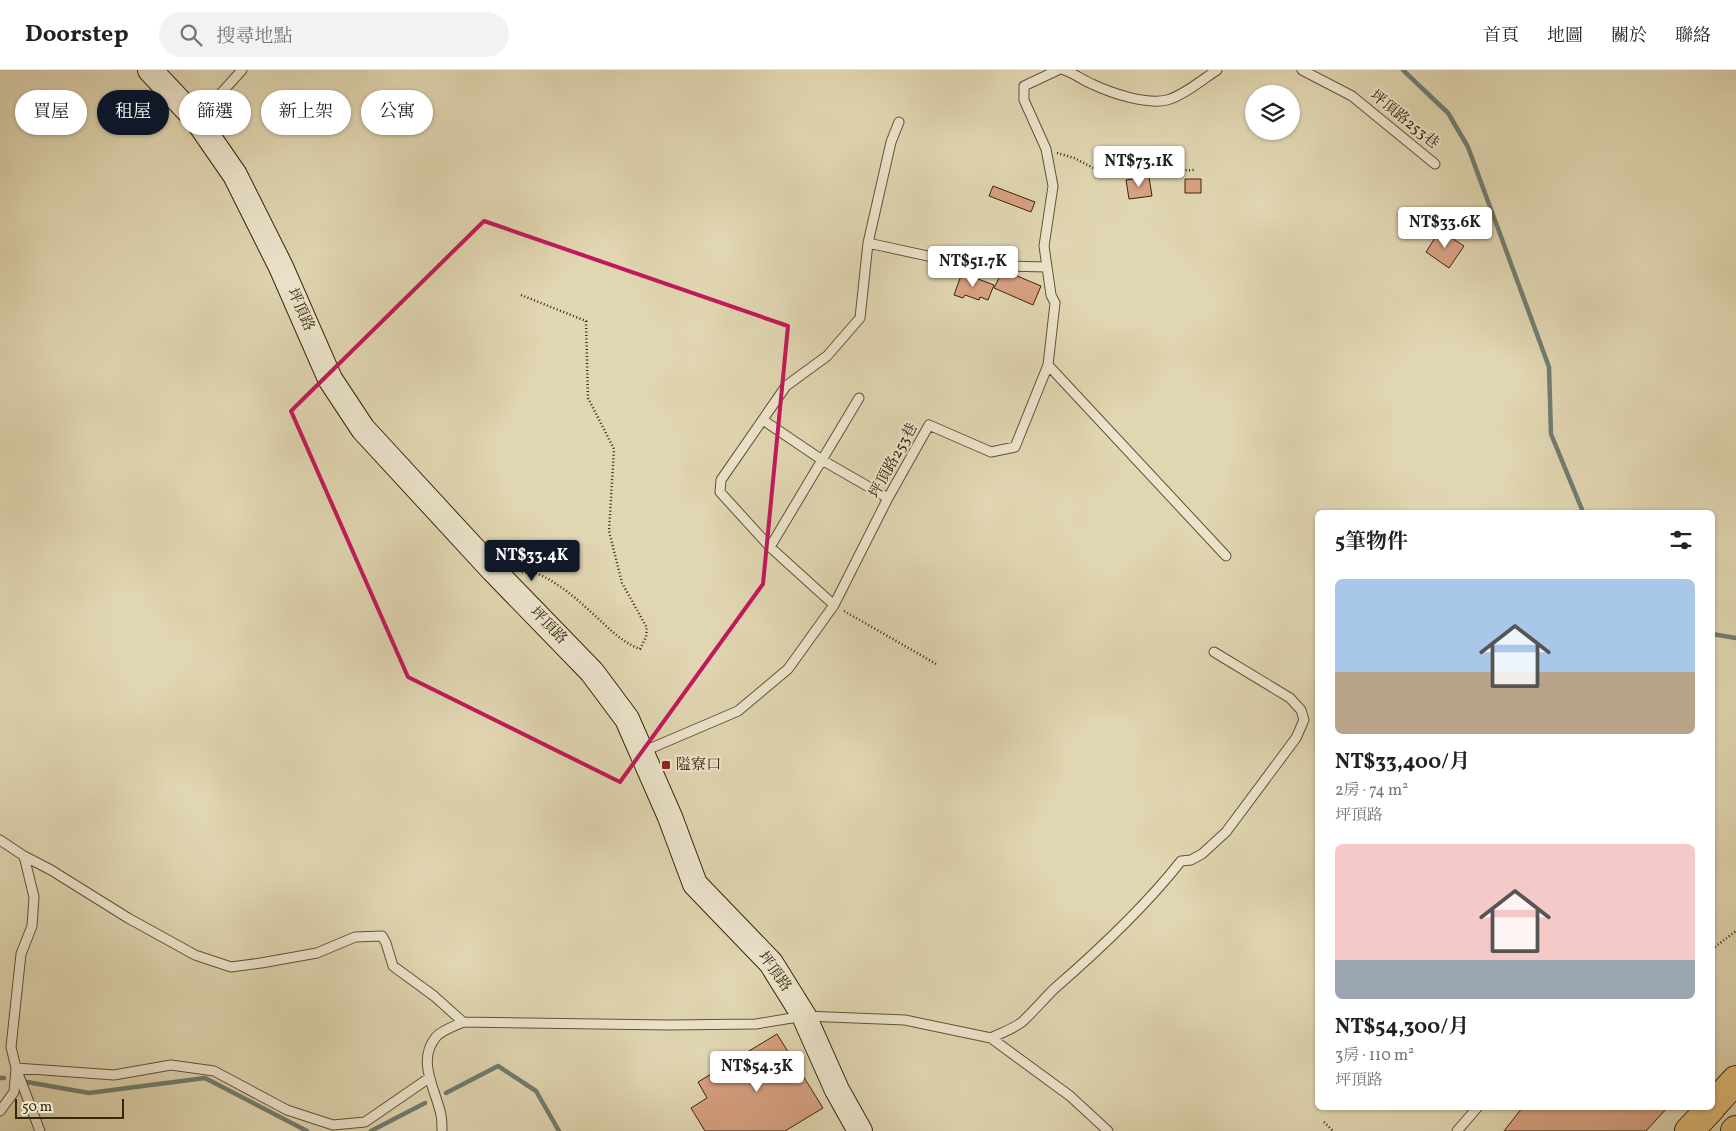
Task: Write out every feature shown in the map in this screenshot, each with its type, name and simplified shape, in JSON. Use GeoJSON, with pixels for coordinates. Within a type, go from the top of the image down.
{"type":"FeatureCollection","features":[{"type":"Feature","properties":{"kind":"highway"},"geometry":{"type":"LineString","coordinates":[[1715,1104],[1736,1080]]}},
{"type":"Feature","properties":{"kind":"highway"},"geometry":{"type":"LineString","coordinates":[[1689,1131],[1709,1110]]}},
{"type":"Feature","properties":{"kind":"street","name":"坪頂路"},"geometry":{"type":"LineString","coordinates":[[150,70],[179,101]]}},
{"type":"Feature","properties":{"kind":"street","name":"坪頂路"},"geometry":{"type":"LineString","coordinates":[[207,135],[234,175],[281,267],[330,378],[363,429],[592,672],[627,719],[670,817],[695,884],[771,963],[804,1016],[837,1090],[860,1131]]}},
{"type":"Feature","properties":{"kind":"lane"},"geometry":{"type":"LineString","coordinates":[[224,90],[242,70]]}},
{"type":"Feature","properties":{"kind":"lane","name":"坪頂路253巷"},"geometry":{"type":"LineString","coordinates":[[642,752],[738,711],[788,669],[834,605],[888,498],[929,425],[991,452],[1015,447],[1048,365],[1055,303],[1046,267],[1044,246],[1053,186],[1046,149],[1024,100],[1024,86],[1058,70]]}},
{"type":"Feature","properties":{"kind":"lane"},"geometry":{"type":"LineString","coordinates":[[1064,70],[1108,91],[1132,98],[1156,101],[1167,100],[1178,95],[1217,70]]}},
{"type":"Feature","properties":{"kind":"lane","name":"坪頂路253巷"},"geometry":{"type":"LineString","coordinates":[[1302,70],[1352,96],[1435,164]]}},
{"type":"Feature","properties":{"kind":"lane"},"geometry":{"type":"LineString","coordinates":[[834,605],[770,547],[720,492],[721,480],[786,386],[827,356],[860,318],[868,243],[891,142],[899,122]]}},
{"type":"Feature","properties":{"kind":"lane"},"geometry":{"type":"LineString","coordinates":[[868,243],[969,265],[1046,267]]}},
{"type":"Feature","properties":{"kind":"lane"},"geometry":{"type":"LineString","coordinates":[[1048,365],[1226,556]]}},
{"type":"Feature","properties":{"kind":"lane"},"geometry":{"type":"LineString","coordinates":[[770,547],[859,398]]}},
{"type":"Feature","properties":{"kind":"lane"},"geometry":{"type":"LineString","coordinates":[[763,420],[822,460],[888,498]]}},
{"type":"Feature","properties":{"kind":"lane"},"geometry":{"type":"LineString","coordinates":[[991,1038],[1021,1022],[1086,961],[1169,877],[1181,862],[1191,860],[1202,854],[1226,832],[1296,738],[1304,720],[1301,710],[1290,698],[1214,652]]}},
{"type":"Feature","properties":{"kind":"lane"},"geometry":{"type":"LineString","coordinates":[[0,840],[128,918],[195,955],[231,967],[317,953],[354,938],[382,936],[394,966],[434,996],[463,1022]]}},
{"type":"Feature","properties":{"kind":"lane"},"geometry":{"type":"LineString","coordinates":[[24,856],[34,897],[32,926],[21,954],[11,1047],[16,1068],[40,1131]]}},
{"type":"Feature","properties":{"kind":"lane"},"geometry":{"type":"LineString","coordinates":[[442,1131],[441,1115],[428,1078],[427,1060],[430,1047],[437,1036],[463,1022],[668,1025],[756,1024],[804,1016],[905,1020],[991,1038],[1070,1096],[1108,1131]]}},
{"type":"Feature","properties":{"kind":"lane"},"geometry":{"type":"LineString","coordinates":[[16,1068],[114,1075],[171,1065],[214,1071],[286,1110],[333,1125],[365,1122],[428,1078]]}},
{"type":"Feature","properties":{"kind":"lane"},"geometry":{"type":"LineString","coordinates":[[0,1111],[14,1092],[16,1068]]}},
{"type":"Feature","properties":{"kind":"lane"},"geometry":{"type":"LineString","coordinates":[[1457,1131],[1475,1110]]}},
{"type":"Feature","properties":{"kind":"path"},"geometry":{"type":"LineString","coordinates":[[1046,149],[1074,158],[1103,173],[1196,170]]}},
{"type":"Feature","properties":{"kind":"path"},"geometry":{"type":"LineString","coordinates":[[494,570],[536,573],[561,588],[591,612],[614,634],[630,645],[640,649],[646,637],[647,628],[622,584],[609,531],[614,449],[588,398],[586,321],[521,295]]}},
{"type":"Feature","properties":{"kind":"path"},"geometry":{"type":"LineString","coordinates":[[834,605],[938,664]]}},
{"type":"Feature","properties":{"kind":"path"},"geometry":{"type":"LineString","coordinates":[[1715,947],[1736,931]]}},
{"type":"Feature","properties":{"kind":"path"},"geometry":{"type":"LineString","coordinates":[[1324,1122],[1333,1131]]}},
{"type":"Feature","properties":{"kind":"highlighted area"},"geometry":{"type":"Polygon","coordinates":[[[484,221],[788,326],[763,584],[620,782],[408,677],[291,411],[484,221]]]}},
{"type":"Feature","properties":{"kind":"building"},"geometry":{"type":"Polygon","coordinates":[[[1149,177],[1152,196],[1129,199],[1126,180],[1149,177]]]}},
{"type":"Feature","properties":{"kind":"building"},"geometry":{"type":"Polygon","coordinates":[[[1185,179],[1201,179],[1201,193],[1185,193],[1185,179]]]}},
{"type":"Feature","properties":{"kind":"building"},"geometry":{"type":"Polygon","coordinates":[[[993,186],[1035,202],[1031,212],[989,196],[993,186]]]}},
{"type":"Feature","properties":{"kind":"building"},"geometry":{"type":"Polygon","coordinates":[[[1440,230],[1464,246],[1449,268],[1426,252],[1440,230]]]}},
{"type":"Feature","properties":{"kind":"building"},"geometry":{"type":"Polygon","coordinates":[[[1003,270],[1041,286],[1033,305],[994,288],[1003,270]]]}},
{"type":"Feature","properties":{"kind":"building"},"geometry":{"type":"Polygon","coordinates":[[[962,273],[994,285],[988,300],[980,297],[979,300],[965,295],[963,298],[954,295],[962,273]]]}},
{"type":"Feature","properties":{"kind":"building"},"geometry":{"type":"Polygon","coordinates":[[[777,1034],[823,1108],[785,1131],[705,1131],[691,1108],[707,1098],[698,1082],[777,1034]]]}},
{"type":"Feature","properties":{"kind":"building"},"geometry":{"type":"Polygon","coordinates":[[[1520,1110],[1665,1110],[1646,1131],[1504,1131],[1520,1110]]]}},
{"type":"Feature","properties":{"kind":"waterway"},"geometry":{"type":"LineString","coordinates":[[1403,70],[1448,113],[1468,147],[1549,367],[1551,434],[1582,510]]}},
{"type":"Feature","properties":{"kind":"waterway"},"geometry":{"type":"LineString","coordinates":[[1715,634],[1736,638]]}},
{"type":"Feature","properties":{"kind":"waterway"},"geometry":{"type":"LineString","coordinates":[[446,1093],[498,1066],[536,1091],[559,1131]]}},
{"type":"Feature","properties":{"kind":"waterway"},"geometry":{"type":"LineString","coordinates":[[27,1082],[89,1093],[205,1078],[307,1131]]}},
{"type":"Feature","properties":{"kind":"waterway"},"geometry":{"type":"LineString","coordinates":[[371,1131],[425,1103]]}},
{"type":"Feature","properties":{"kind":"place","name":"隘寮口"},"geometry":{"type":"Point","coordinates":[666,765]}}]}
